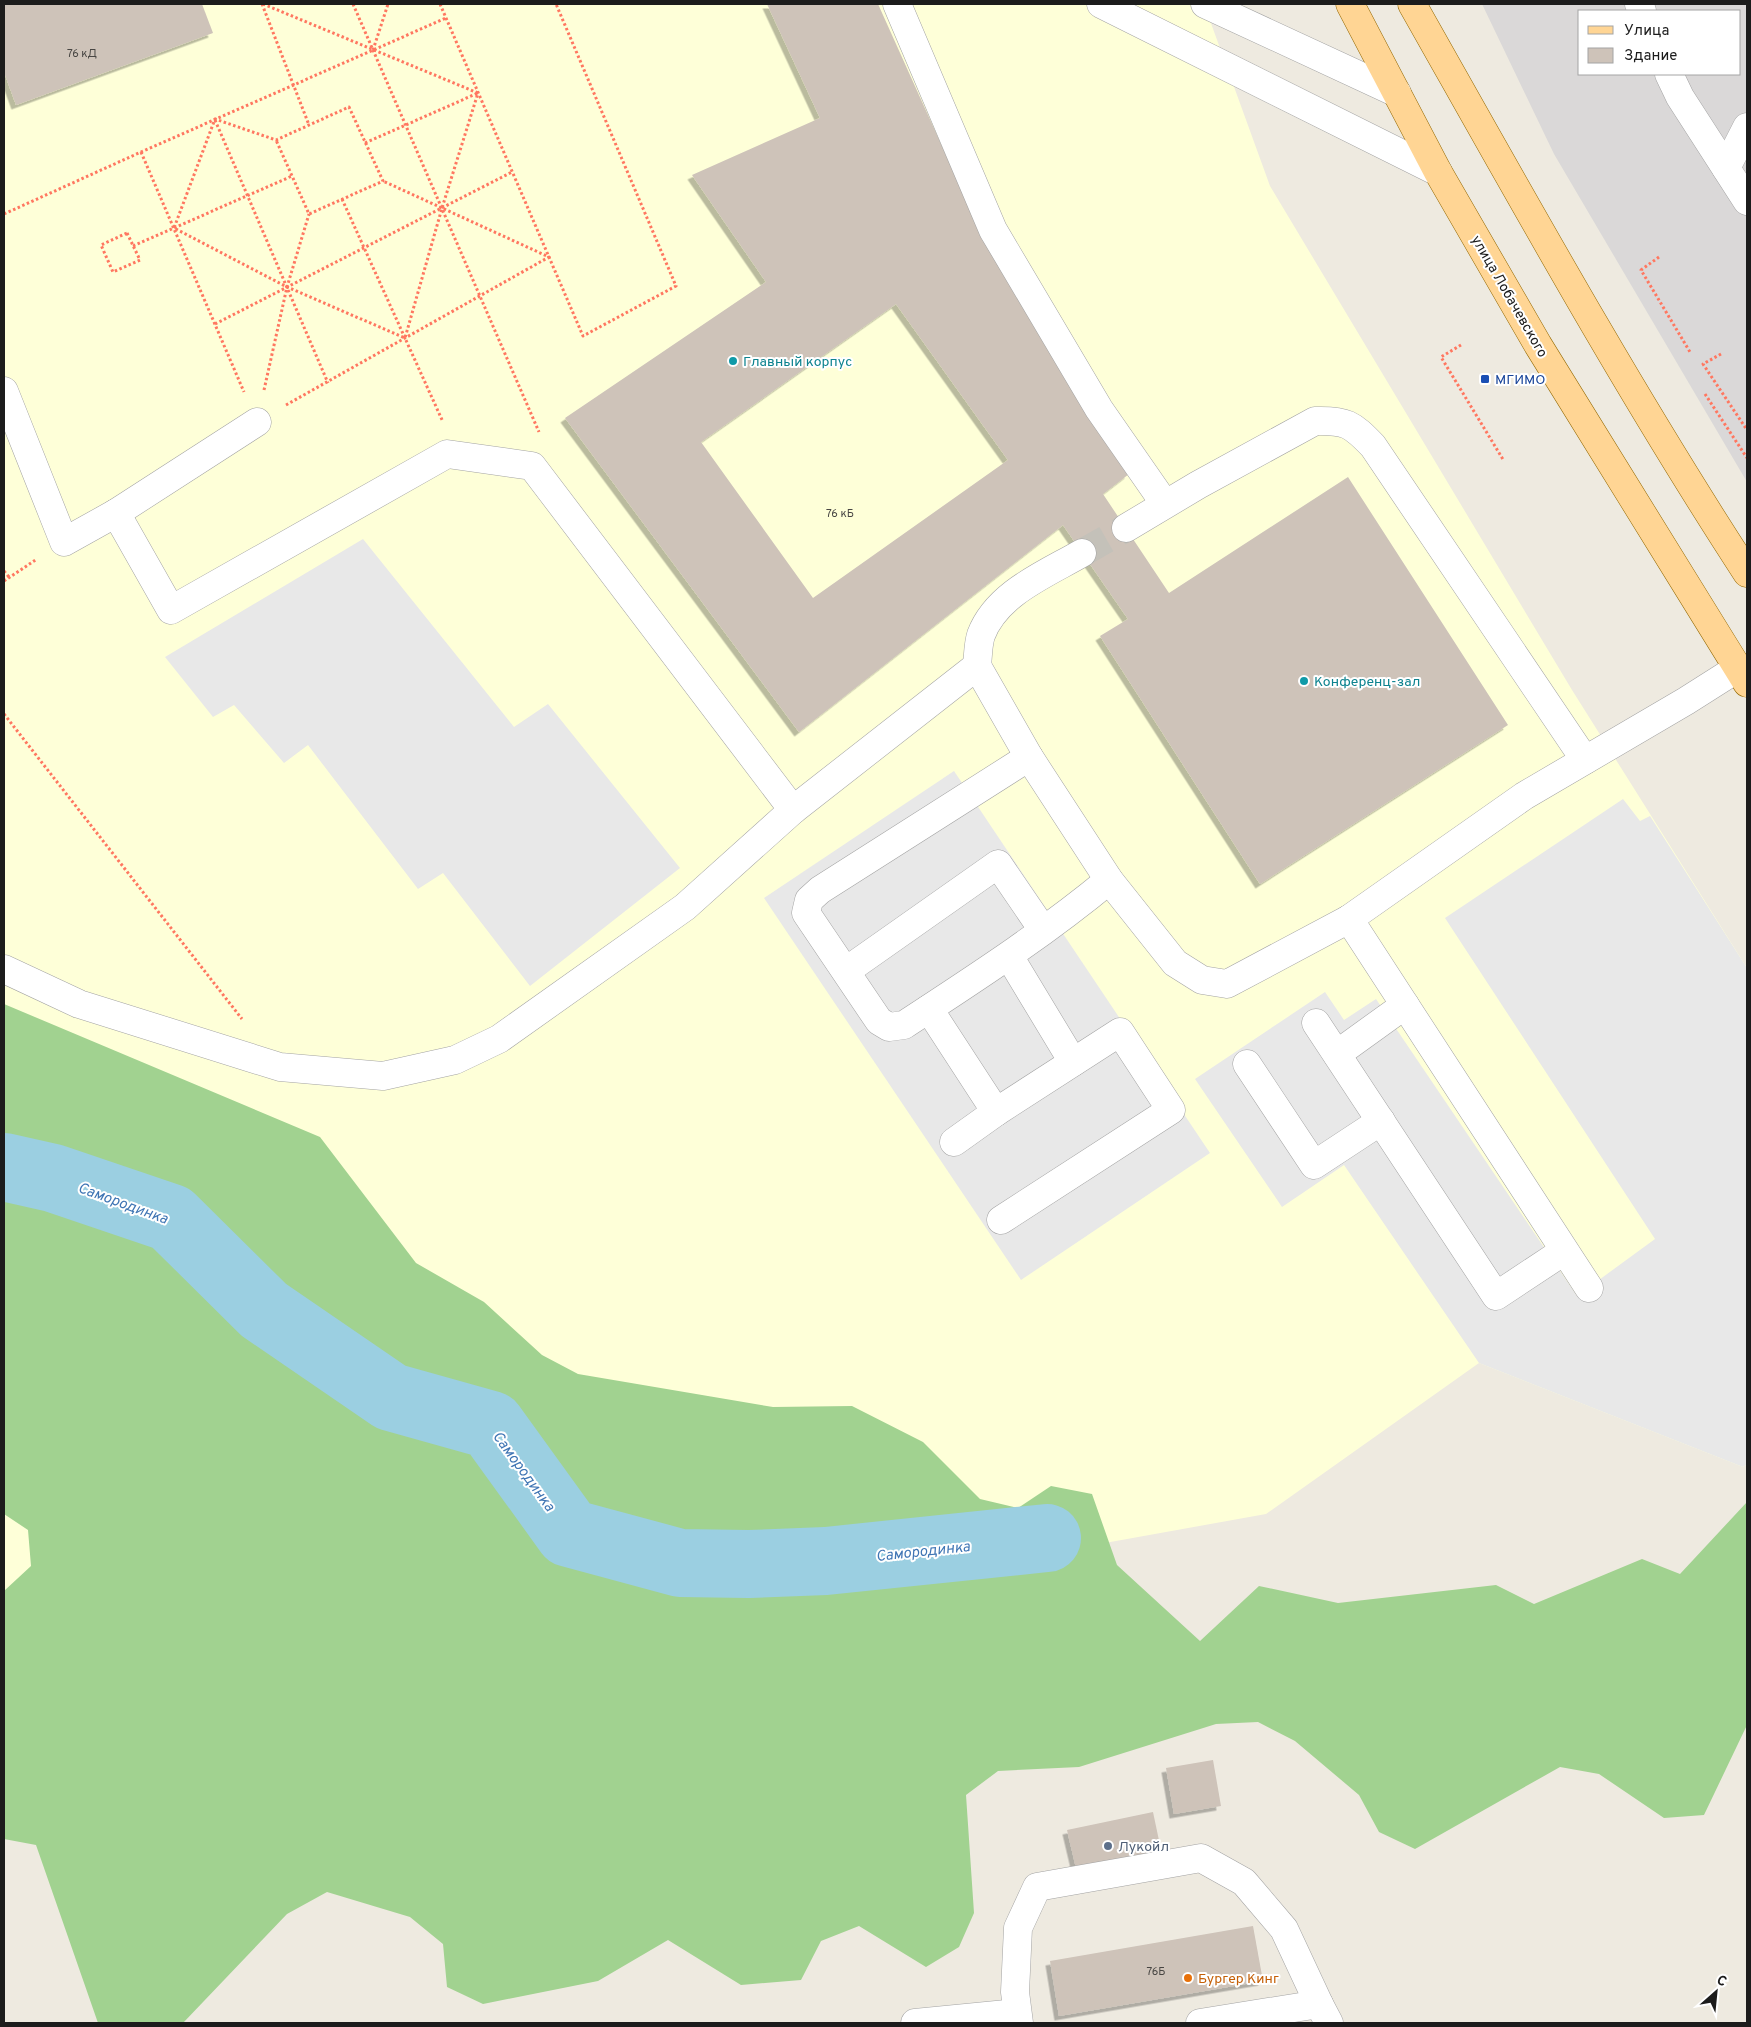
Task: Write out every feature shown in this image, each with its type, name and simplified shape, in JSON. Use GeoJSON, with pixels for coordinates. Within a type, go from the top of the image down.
{"type":"FeatureCollection","features":[{"type":"Feature","properties":{"kind":"main road","name":"улица Лобачевского"},"geometry":{"type":"LineString","coordinates":[[1350,4],[1438,172],[1538,345],[1742,676]]}},
{"type":"Feature","properties":{"kind":"main road"},"geometry":{"type":"LineString","coordinates":[[1412,4],[1524,203],[1690,485],[1747,573]]}},
{"type":"Feature","properties":{"kind":"lane"},"geometry":{"type":"LineString","coordinates":[[896,4],[993,230],[1100,410],[1166,504]]}},
{"type":"Feature","properties":{"kind":"lane"},"geometry":{"type":"LineString","coordinates":[[1101,4],[1438,172]]}},
{"type":"Feature","properties":{"kind":"lane"},"geometry":{"type":"LineString","coordinates":[[1205,4],[1396,93]]}},
{"type":"Feature","properties":{"kind":"lane"},"geometry":{"type":"LineString","coordinates":[[1669,75],[1680,97],[1747,201]]}},
{"type":"Feature","properties":{"kind":"lane"},"geometry":{"type":"LineString","coordinates":[[1726,168],[1747,127]]}},
{"type":"Feature","properties":{"kind":"lane"},"geometry":{"type":"LineString","coordinates":[[4,391],[64,542],[116,513],[257,422]]}},
{"type":"Feature","properties":{"kind":"lane"},"geometry":{"type":"LineString","coordinates":[[1126,528],[1315,421],[1336,420],[1356,428],[1373,446],[1585,760]]}},
{"type":"Feature","properties":{"kind":"lane"},"geometry":{"type":"LineString","coordinates":[[116,513],[171,610],[447,454],[532,466],[793,810]]}},
{"type":"Feature","properties":{"kind":"lane"},"geometry":{"type":"LineString","coordinates":[[1082,553],[1010,596],[996,610],[981,636],[977,666],[1029,757],[1109,880],[1175,964],[1202,980],[1227,984],[1349,919],[1524,796],[1585,760],[1742,676]]}},
{"type":"Feature","properties":{"kind":"lane"},"geometry":{"type":"LineString","coordinates":[[4,969],[79,1004],[280,1067],[383,1076],[456,1060],[499,1039],[685,907],[793,810],[977,666]]}},
{"type":"Feature","properties":{"kind":"lane"},"geometry":{"type":"LineString","coordinates":[[1029,757],[820,890],[809,900],[806,913],[879,1021],[889,1027],[904,1025],[1009,956],[1109,880]]}},
{"type":"Feature","properties":{"kind":"lane"},"geometry":{"type":"LineString","coordinates":[[846,972],[998,864],[1043,930]]}},
{"type":"Feature","properties":{"kind":"lane"},"geometry":{"type":"LineString","coordinates":[[1349,919],[1589,1288]]}},
{"type":"Feature","properties":{"kind":"lane"},"geometry":{"type":"LineString","coordinates":[[1009,956],[1073,1062]]}},
{"type":"Feature","properties":{"kind":"lane"},"geometry":{"type":"LineString","coordinates":[[1336,1054],[1405,1005]]}},
{"type":"Feature","properties":{"kind":"lane"},"geometry":{"type":"LineString","coordinates":[[929,1009],[996,1112]]}},
{"type":"Feature","properties":{"kind":"lane"},"geometry":{"type":"LineString","coordinates":[[1316,1023],[1496,1296],[1564,1251]]}},
{"type":"Feature","properties":{"kind":"lane"},"geometry":{"type":"LineString","coordinates":[[954,1142],[996,1112],[1120,1032],[1171,1110],[1001,1220]]}},
{"type":"Feature","properties":{"kind":"lane"},"geometry":{"type":"LineString","coordinates":[[1247,1064],[1314,1165],[1381,1121]]}},
{"type":"Feature","properties":{"kind":"lane"},"geometry":{"type":"LineString","coordinates":[[915,2023],[1018,2018],[1015,1992],[1018,1928],[1037,1887],[1201,1858],[1244,1882],[1284,1929],[1324,2014],[1200,2023]]}},
{"type":"Feature","properties":{"kind":"path"},"geometry":{"type":"LineString","coordinates":[[262,4],[478,93]]}},
{"type":"Feature","properties":{"kind":"path"},"geometry":{"type":"LineString","coordinates":[[262,4],[309,125]]}},
{"type":"Feature","properties":{"kind":"path"},"geometry":{"type":"LineString","coordinates":[[353,4],[540,435],[532,466]]}},
{"type":"Feature","properties":{"kind":"path"},"geometry":{"type":"LineString","coordinates":[[374,50],[388,4]]}},
{"type":"Feature","properties":{"kind":"path"},"geometry":{"type":"LineString","coordinates":[[440,4],[583,336],[676,286],[556,4]]}},
{"type":"Feature","properties":{"kind":"path"},"geometry":{"type":"LineString","coordinates":[[4,214],[446,18]]}},
{"type":"Feature","properties":{"kind":"path"},"geometry":{"type":"LineString","coordinates":[[366,143],[478,93]]}},
{"type":"Feature","properties":{"kind":"path"},"geometry":{"type":"LineString","coordinates":[[405,338],[442,208],[478,93]]}},
{"type":"Feature","properties":{"kind":"path"},"geometry":{"type":"LineString","coordinates":[[215,119],[276,140],[349,107],[382,181],[549,257]]}},
{"type":"Feature","properties":{"kind":"path"},"geometry":{"type":"LineString","coordinates":[[215,119],[328,382]]}},
{"type":"Feature","properties":{"kind":"path"},"geometry":{"type":"LineString","coordinates":[[174,228],[215,119]]}},
{"type":"Feature","properties":{"kind":"path"},"geometry":{"type":"LineString","coordinates":[[257,422],[287,287],[309,214],[276,140]]}},
{"type":"Feature","properties":{"kind":"path"},"geometry":{"type":"LineString","coordinates":[[141,152],[257,422]]}},
{"type":"Feature","properties":{"kind":"path"},"geometry":{"type":"LineString","coordinates":[[215,324],[512,172]]}},
{"type":"Feature","properties":{"kind":"path"},"geometry":{"type":"LineString","coordinates":[[134,246],[292,176]]}},
{"type":"Feature","properties":{"kind":"path"},"geometry":{"type":"LineString","coordinates":[[309,214],[382,181]]}},
{"type":"Feature","properties":{"kind":"path"},"geometry":{"type":"LineString","coordinates":[[342,199],[449,435],[447,454]]}},
{"type":"Feature","properties":{"kind":"path"},"geometry":{"type":"LineString","coordinates":[[174,228],[287,287],[405,338]]}},
{"type":"Feature","properties":{"kind":"path"},"geometry":{"type":"LineString","coordinates":[[127,233],[134,246],[140,260],[113,272],[101,245],[127,233]]}},
{"type":"Feature","properties":{"kind":"path"},"geometry":{"type":"LineString","coordinates":[[257,422],[549,257]]}},
{"type":"Feature","properties":{"kind":"path"},"geometry":{"type":"LineString","coordinates":[[1659,257],[1641,270],[1690,352]]}},
{"type":"Feature","properties":{"kind":"path"},"geometry":{"type":"LineString","coordinates":[[1461,345],[1441,357],[1504,461]]}},
{"type":"Feature","properties":{"kind":"path"},"geometry":{"type":"LineString","coordinates":[[1721,354],[1703,364],[1747,430]]}},
{"type":"Feature","properties":{"kind":"path"},"geometry":{"type":"LineString","coordinates":[[1705,394],[1747,458]]}},
{"type":"Feature","properties":{"kind":"path"},"geometry":{"type":"LineString","coordinates":[[4,571],[10,577]]}},
{"type":"Feature","properties":{"kind":"path"},"geometry":{"type":"LineString","coordinates":[[4,714],[243,1020]]}},
{"type":"Feature","properties":{"kind":"shaded area"},"geometry":{"type":"Polygon","coordinates":[[[4,4],[1204,4],[1270,186],[1572,690],[1747,968],[1747,1464],[1743,1467],[1479,1363],[1266,1514],[4,1741],[4,4]]]}},
{"type":"Feature","properties":{"kind":"shaded area"},"geometry":{"type":"Polygon","coordinates":[[[1482,4],[1747,4],[1747,482],[1554,154],[1482,4]]]}},
{"type":"Feature","properties":{"kind":"shaded area"},"geometry":{"type":"Polygon","coordinates":[[[363,539],[514,727],[548,704],[680,868],[530,986],[443,873],[418,889],[308,745],[284,763],[234,705],[213,717],[165,657],[363,539]]]}},
{"type":"Feature","properties":{"kind":"shaded area"},"geometry":{"type":"Polygon","coordinates":[[[954,771],[1210,1153],[1021,1280],[764,898],[954,771]]]}},
{"type":"Feature","properties":{"kind":"shaded area"},"geometry":{"type":"Polygon","coordinates":[[[1623,799],[1640,821],[1650,816],[1747,968],[1747,1464],[1743,1467],[1479,1363],[1344,1165],[1282,1207],[1195,1079],[1325,992],[1344,1020],[1376,999],[1577,1296],[1655,1239],[1445,918],[1623,799]]]}},
{"type":"Feature","properties":{"kind":"green space"},"geometry":{"type":"Polygon","coordinates":[[[4,1004],[320,1137],[416,1263],[484,1302],[542,1355],[578,1374],[773,1407],[852,1406],[923,1442],[980,1499],[1018,1508],[1051,1486],[1092,1494],[1117,1565],[1200,1641],[1259,1586],[1338,1603],[1496,1585],[1534,1604],[1642,1559],[1680,1574],[1747,1502],[1747,1725],[1704,1815],[1664,1818],[1599,1774],[1560,1767],[1415,1849],[1379,1832],[1359,1795],[1295,1741],[1258,1722],[1216,1724],[1079,1767],[998,1771],[966,1795],[974,1913],[959,1947],[926,1967],[859,1926],[821,1941],[801,1980],[741,1985],[668,1940],[598,1981],[483,2004],[447,1987],[443,1944],[410,1917],[327,1892],[287,1914],[183,2023],[98,2023],[36,1845],[4,1839],[4,1591],[31,1566],[28,1530],[4,1514],[4,1004]]]}},
{"type":"Feature","properties":{"kind":"building"},"geometry":{"type":"Polygon","coordinates":[[[4,4],[202,4],[213,33],[16,105],[4,72],[4,4]]]}},
{"type":"Feature","properties":{"kind":"building","name":"Главный корпус"},"geometry":{"type":"Polygon","coordinates":[[[767,4],[878,4],[982,235],[1129,474],[1103,494],[1169,593],[1348,477],[1508,725],[1260,884],[1100,636],[1128,619],[1063,525],[799,732],[565,418],[766,282],[692,175],[820,118],[767,4]],[[896,304],[701,442],[813,598],[1008,460],[896,304]]]}},
{"type":"Feature","properties":{"kind":"building"},"geometry":{"type":"Polygon","coordinates":[[[1213,1760],[1221,1806],[1174,1814],[1166,1768],[1213,1760]]]}},
{"type":"Feature","properties":{"kind":"building"},"geometry":{"type":"Polygon","coordinates":[[[1153,1812],[1161,1850],[1076,1868],[1067,1830],[1153,1812]]]}},
{"type":"Feature","properties":{"kind":"building"},"geometry":{"type":"Polygon","coordinates":[[[1253,1926],[1263,1981],[1059,2016],[1050,1961],[1253,1926]]]}},
{"type":"Feature","properties":{"kind":"waterway","name":"Самородинка"},"geometry":{"type":"LineString","coordinates":[[4,1167],[53,1178],[171,1218],[264,1310],[391,1397],[491,1425],[569,1533],[680,1563],[749,1564],[826,1561],[1047,1538]]}},
{"type":"Feature","properties":{"kind":"tunnel"},"geometry":{"type":"LineString","coordinates":[[1082,553],[1126,528]]}},
{"type":"Feature","properties":{"kind":"place","name":"Главный корпус"},"geometry":{"type":"Point","coordinates":[733,361]}},
{"type":"Feature","properties":{"kind":"place","name":"МГИМО"},"geometry":{"type":"Point","coordinates":[1485,379]}},
{"type":"Feature","properties":{"kind":"place","name":"Конференц-зал"},"geometry":{"type":"Point","coordinates":[1304,681]}},
{"type":"Feature","properties":{"kind":"place","name":"Лукойл"},"geometry":{"type":"Point","coordinates":[1108,1846]}},
{"type":"Feature","properties":{"kind":"place","name":"Бургер Кинг"},"geometry":{"type":"Point","coordinates":[1188,1978]}}]}
